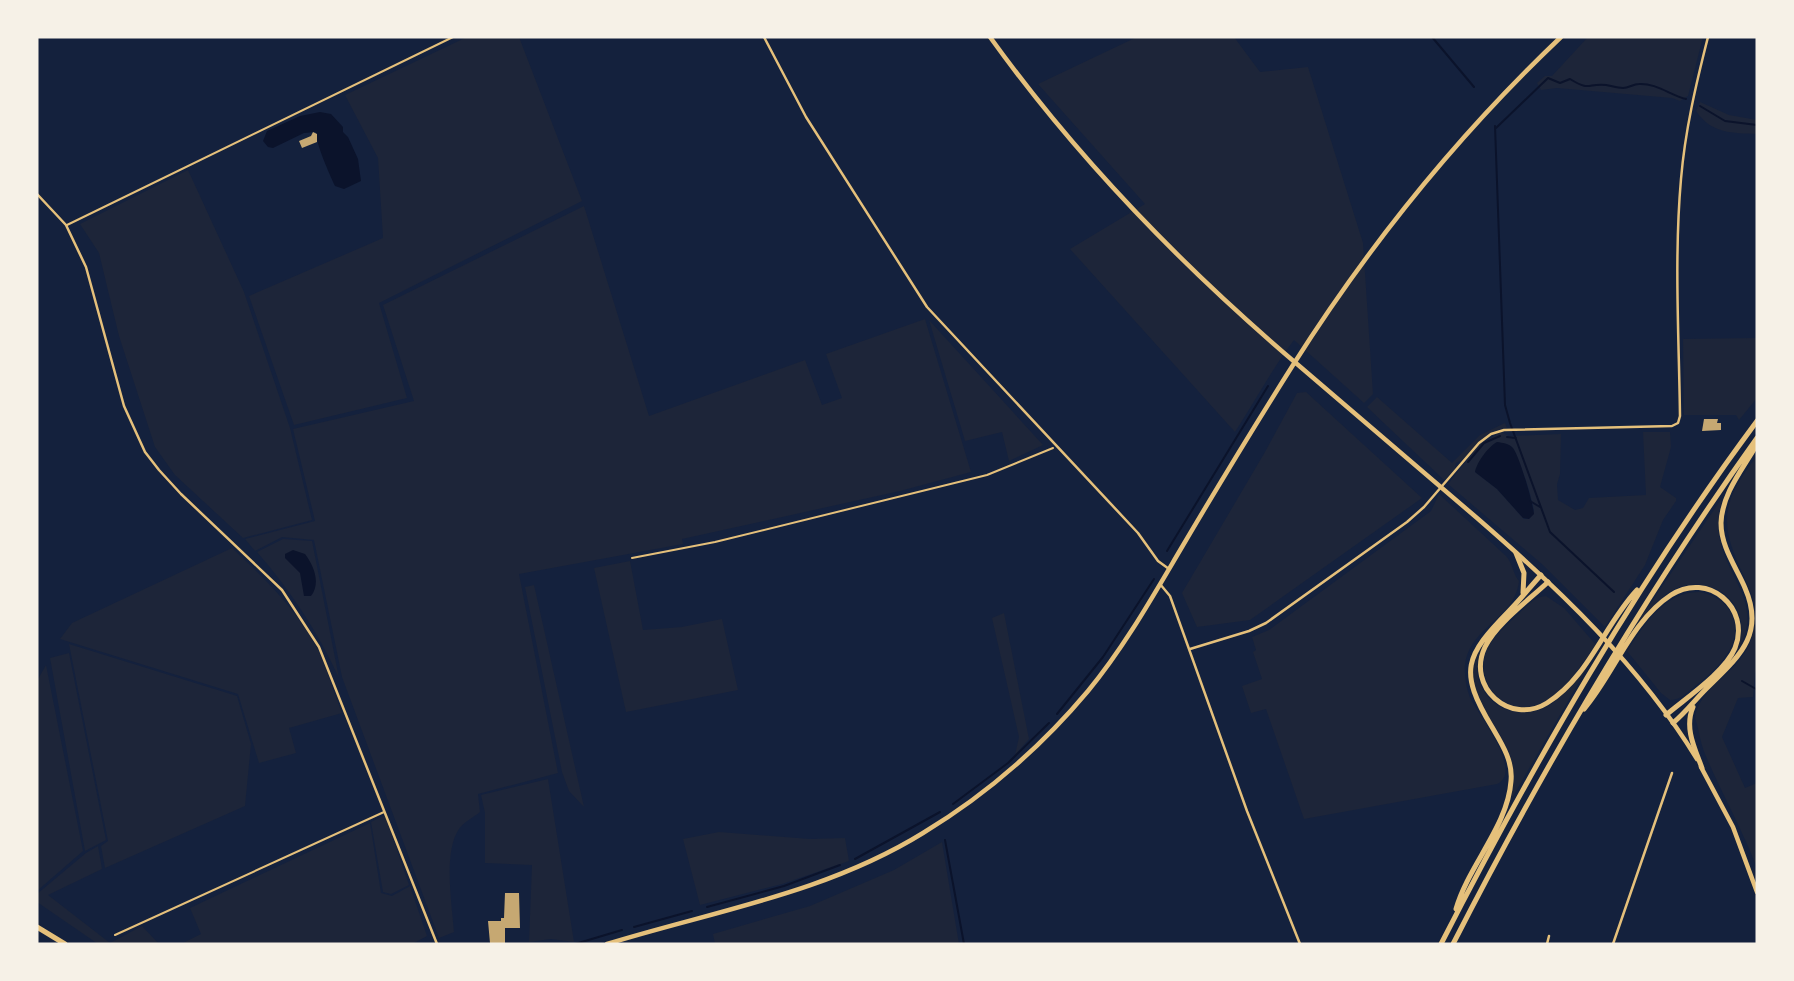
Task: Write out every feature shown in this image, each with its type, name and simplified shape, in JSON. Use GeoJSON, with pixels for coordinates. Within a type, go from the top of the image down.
{"type":"FeatureCollection","features":[{"type":"Feature","properties":{"kind":"highway"},"geometry":{"type":"LineString","coordinates":[[1441,944],[1559,726],[1647,581],[1757,421]]}},
{"type":"Feature","properties":{"kind":"highway"},"geometry":{"type":"LineString","coordinates":[[1673,723],[1735,661],[1745,648],[1750,633],[1750,604],[1726,548],[1721,522],[1724,503],[1757,440]]}},
{"type":"Feature","properties":{"kind":"highway"},"geometry":{"type":"LineString","coordinates":[[1453,944],[1575,719],[1664,573],[1757,440]]}},
{"type":"Feature","properties":{"kind":"highway"},"geometry":{"type":"LineString","coordinates":[[1516,553],[1524,573],[1522,596]]}},
{"type":"Feature","properties":{"kind":"highway"},"geometry":{"type":"LineString","coordinates":[[1452,922],[1461,893],[1506,805],[1511,778],[1504,747],[1473,691],[1470,666],[1483,637],[1541,575]]}},
{"type":"Feature","properties":{"kind":"highway"},"geometry":{"type":"LineString","coordinates":[[1548,582],[1494,633],[1482,656],[1481,673],[1487,690],[1496,701],[1510,708],[1537,708],[1563,690],[1597,649],[1625,603],[1647,581]]}},
{"type":"Feature","properties":{"kind":"highway"},"geometry":{"type":"LineString","coordinates":[[1575,719],[1597,694],[1639,628],[1663,601],[1686,588],[1709,589],[1728,601],[1737,616],[1739,629],[1736,646],[1725,664],[1666,715]]}},
{"type":"Feature","properties":{"kind":"highway"},"geometry":{"type":"LineString","coordinates":[[1698,698],[1691,710],[1689,723],[1702,768]]}},
{"type":"Feature","properties":{"kind":"highway"},"geometry":{"type":"LineString","coordinates":[[37,927],[65,944]]}},
{"type":"Feature","properties":{"kind":"main road"},"geometry":{"type":"LineString","coordinates":[[990,37],[1050,115],[1111,186],[1182,258],[1295,362],[1541,575],[1585,619],[1637,677],[1673,723],[1702,768],[1732,827],[1757,892]]}},
{"type":"Feature","properties":{"kind":"main road"},"geometry":{"type":"LineString","coordinates":[[607,944],[628,941],[808,888],[872,861],[946,819],[1013,769],[1064,718],[1110,662],[1295,362],[1361,265],[1439,165],[1495,102],[1561,37]]}},
{"type":"Feature","properties":{"kind":"street"},"geometry":{"type":"LineString","coordinates":[[764,37],[811,126],[927,307],[1138,533],[1158,561],[1168,569]]}},
{"type":"Feature","properties":{"kind":"street"},"geometry":{"type":"LineString","coordinates":[[1190,649],[1257,628],[1407,522],[1424,507],[1479,443],[1491,434],[1504,430],[1672,426],[1679,421],[1678,218],[1691,108],[1709,37]]}},
{"type":"Feature","properties":{"kind":"street"},"geometry":{"type":"LineString","coordinates":[[37,194],[66,225],[91,281],[124,406],[140,441],[159,470],[174,486],[275,583],[308,628],[331,674],[437,944]]}},
{"type":"Feature","properties":{"kind":"street"},"geometry":{"type":"LineString","coordinates":[[1160,584],[1170,596],[1247,811],[1300,944]]}},
{"type":"Feature","properties":{"kind":"street"},"geometry":{"type":"LineString","coordinates":[[1613,944],[1672,773]]}},
{"type":"Feature","properties":{"kind":"street"},"geometry":{"type":"LineString","coordinates":[[1547,944],[1549,936]]}},
{"type":"Feature","properties":{"kind":"lane"},"geometry":{"type":"LineString","coordinates":[[66,225],[453,37]]}},
{"type":"Feature","properties":{"kind":"lane"},"geometry":{"type":"LineString","coordinates":[[115,935],[385,812]]}},
{"type":"Feature","properties":{"kind":"path"},"geometry":{"type":"LineString","coordinates":[[632,558],[727,539],[988,475],[1056,447]]}},
{"type":"Feature","properties":{"kind":"shaded area"},"geometry":{"type":"Polygon","coordinates":[[[467,37],[519,37],[582,201],[379,303],[407,398],[294,425],[249,296],[383,238],[378,158],[345,95],[467,37]]]}},
{"type":"Feature","properties":{"kind":"shaded area"},"geometry":{"type":"Polygon","coordinates":[[[1137,37],[1234,37],[1260,72],[1308,67],[1363,243],[1373,394],[1364,403],[1294,340],[1235,432],[1070,249],[1145,204],[1038,84],[1137,37]]]}},
{"type":"Feature","properties":{"kind":"shaded area"},"geometry":{"type":"Polygon","coordinates":[[[1588,37],[1703,37],[1688,96],[1680,101],[1672,98],[1557,88],[1541,90],[1537,83],[1545,76],[1552,76],[1588,37]]]}},
{"type":"Feature","properties":{"kind":"shaded area"},"geometry":{"type":"Polygon","coordinates":[[[1700,102],[1729,115],[1757,120],[1757,134],[1723,131],[1708,124],[1696,111],[1700,102]]]}},
{"type":"Feature","properties":{"kind":"shaded area"},"geometry":{"type":"Polygon","coordinates":[[[320,112],[331,114],[343,127],[343,132],[358,159],[361,181],[344,189],[335,186],[320,151],[316,132],[304,133],[273,148],[263,141],[267,131],[300,116],[320,112]]]}},
{"type":"Feature","properties":{"kind":"shaded area"},"geometry":{"type":"Polygon","coordinates":[[[188,170],[244,292],[290,428],[312,520],[243,538],[175,475],[155,447],[119,336],[99,253],[80,224],[188,170]]]}},
{"type":"Feature","properties":{"kind":"shaded area"},"geometry":{"type":"Polygon","coordinates":[[[584,206],[649,416],[805,360],[822,405],[842,398],[826,354],[925,319],[971,472],[900,491],[682,539],[683,544],[519,574],[558,773],[478,794],[480,812],[459,829],[451,851],[454,932],[439,938],[342,677],[314,540],[282,537],[255,551],[245,539],[315,521],[293,429],[414,401],[383,305],[584,206]]]}},
{"type":"Feature","properties":{"kind":"shaded area"},"geometry":{"type":"Polygon","coordinates":[[[929,320],[1043,445],[1009,461],[1002,432],[965,441],[929,320]]]}},
{"type":"Feature","properties":{"kind":"shaded area"},"geometry":{"type":"Polygon","coordinates":[[[1757,338],[1757,398],[1739,420],[1736,415],[1684,415],[1683,339],[1757,338]]]}},
{"type":"Feature","properties":{"kind":"shaded area"},"geometry":{"type":"Polygon","coordinates":[[[1306,392],[1422,498],[1250,620],[1197,627],[1182,593],[1297,393],[1306,392]]]}},
{"type":"Feature","properties":{"kind":"shaded area"},"geometry":{"type":"Polygon","coordinates":[[[1377,397],[1452,463],[1480,435],[1505,423],[1507,428],[1489,434],[1456,463],[1455,469],[1444,480],[1367,407],[1377,397]]]}},
{"type":"Feature","properties":{"kind":"shaded area"},"geometry":{"type":"Polygon","coordinates":[[[1501,432],[1509,436],[1561,434],[1558,500],[1575,510],[1583,508],[1589,498],[1646,495],[1643,432],[1670,432],[1671,447],[1660,487],[1676,498],[1676,501],[1663,520],[1645,565],[1605,627],[1543,565],[1448,484],[1479,445],[1501,432]],[[1507,444],[1481,460],[1475,472],[1497,489],[1524,519],[1529,519],[1534,511],[1533,504],[1524,475],[1507,444]]]}},
{"type":"Feature","properties":{"kind":"shaded area"},"geometry":{"type":"Polygon","coordinates":[[[1497,442],[1511,446],[1516,452],[1533,508],[1534,514],[1529,519],[1523,518],[1497,489],[1475,472],[1483,455],[1497,442]]]}},
{"type":"Feature","properties":{"kind":"shaded area"},"geometry":{"type":"Polygon","coordinates":[[[1757,456],[1757,669],[1753,697],[1738,698],[1722,737],[1745,788],[1757,783],[1757,868],[1705,754],[1695,718],[1707,693],[1736,664],[1752,638],[1755,608],[1735,556],[1727,526],[1731,499],[1757,456]]]}},
{"type":"Feature","properties":{"kind":"shaded area"},"geometry":{"type":"Polygon","coordinates":[[[1439,494],[1506,556],[1519,581],[1514,597],[1506,609],[1474,643],[1467,657],[1465,675],[1470,698],[1503,756],[1504,778],[1497,784],[1304,819],[1266,709],[1251,713],[1242,686],[1262,679],[1253,652],[1256,650],[1252,637],[1269,630],[1431,511],[1439,494]]]}},
{"type":"Feature","properties":{"kind":"shaded area"},"geometry":{"type":"Polygon","coordinates":[[[1722,498],[1720,541],[1747,609],[1744,637],[1736,654],[1741,631],[1738,611],[1724,594],[1715,589],[1694,585],[1673,590],[1638,622],[1722,498]]]}},
{"type":"Feature","properties":{"kind":"shaded area"},"geometry":{"type":"Polygon","coordinates":[[[283,539],[312,541],[339,678],[303,612],[257,552],[283,539]]]}},
{"type":"Feature","properties":{"kind":"shaded area"},"geometry":{"type":"Polygon","coordinates":[[[232,548],[268,583],[311,637],[342,713],[289,728],[296,753],[259,763],[238,694],[60,639],[72,623],[232,548]]]}},
{"type":"Feature","properties":{"kind":"shaded area"},"geometry":{"type":"Polygon","coordinates":[[[293,550],[305,554],[313,569],[316,586],[311,596],[304,596],[300,573],[285,558],[285,554],[293,550]]]}},
{"type":"Feature","properties":{"kind":"shaded area"},"geometry":{"type":"Polygon","coordinates":[[[630,561],[643,630],[682,627],[722,619],[738,690],[626,712],[594,568],[630,561]]]}},
{"type":"Feature","properties":{"kind":"shaded area"},"geometry":{"type":"Polygon","coordinates":[[[534,585],[584,807],[569,791],[562,772],[525,587],[534,585]]]}},
{"type":"Feature","properties":{"kind":"shaded area"},"geometry":{"type":"Polygon","coordinates":[[[1700,592],[1718,599],[1731,613],[1735,624],[1732,646],[1711,673],[1683,696],[1670,700],[1661,693],[1627,651],[1648,621],[1666,603],[1688,593],[1700,592]]]}},
{"type":"Feature","properties":{"kind":"shaded area"},"geometry":{"type":"Polygon","coordinates":[[[1546,596],[1564,608],[1596,645],[1557,693],[1540,704],[1517,707],[1498,697],[1490,688],[1485,678],[1485,655],[1490,643],[1502,629],[1537,598],[1546,596]]]}},
{"type":"Feature","properties":{"kind":"shaded area"},"geometry":{"type":"Polygon","coordinates":[[[1004,613],[1029,739],[1015,755],[1019,737],[992,618],[1004,613]]]}},
{"type":"Feature","properties":{"kind":"shaded area"},"geometry":{"type":"Polygon","coordinates":[[[69,644],[237,696],[251,744],[245,806],[105,868],[101,846],[108,841],[69,644]]]}},
{"type":"Feature","properties":{"kind":"shaded area"},"geometry":{"type":"Polygon","coordinates":[[[1482,644],[1478,676],[1482,687],[1496,704],[1515,712],[1548,706],[1587,668],[1512,798],[1513,772],[1510,755],[1479,700],[1472,676],[1474,662],[1482,644]]]}},
{"type":"Feature","properties":{"kind":"shaded area"},"geometry":{"type":"Polygon","coordinates":[[[69,653],[106,840],[85,851],[50,658],[69,653]]]}},
{"type":"Feature","properties":{"kind":"shaded area"},"geometry":{"type":"Polygon","coordinates":[[[46,665],[83,851],[37,891],[37,681],[46,665]]]}},
{"type":"Feature","properties":{"kind":"shaded area"},"geometry":{"type":"Polygon","coordinates":[[[548,779],[574,942],[551,939],[529,942],[532,865],[485,863],[485,813],[481,795],[548,779]]]}},
{"type":"Feature","properties":{"kind":"shaded area"},"geometry":{"type":"Polygon","coordinates":[[[385,815],[409,885],[391,894],[383,892],[371,822],[385,815]]]}},
{"type":"Feature","properties":{"kind":"shaded area"},"geometry":{"type":"Polygon","coordinates":[[[370,823],[381,893],[392,896],[410,886],[427,936],[412,944],[181,944],[201,934],[190,908],[370,823]]]}},
{"type":"Feature","properties":{"kind":"shaded area"},"geometry":{"type":"Polygon","coordinates":[[[719,832],[810,839],[845,838],[849,861],[782,884],[700,905],[683,839],[719,832]]]}},
{"type":"Feature","properties":{"kind":"shaded area"},"geometry":{"type":"Polygon","coordinates":[[[942,842],[959,944],[715,944],[713,934],[810,906],[894,870],[942,842]]]}},
{"type":"Feature","properties":{"kind":"shaded area"},"geometry":{"type":"Polygon","coordinates":[[[98,846],[102,869],[48,895],[110,943],[142,926],[159,944],[98,944],[37,902],[37,894],[98,846]]]}},
{"type":"Feature","properties":{"kind":"building"},"geometry":{"type":"Polygon","coordinates":[[[313,132],[317,134],[317,142],[302,148],[299,141],[311,136],[313,132]]]}},
{"type":"Feature","properties":{"kind":"building"},"geometry":{"type":"Polygon","coordinates":[[[1704,419],[1718,419],[1721,430],[1702,431],[1704,419]]]}},
{"type":"Feature","properties":{"kind":"building"},"geometry":{"type":"Polygon","coordinates":[[[505,893],[519,893],[520,928],[505,928],[505,943],[490,943],[488,921],[501,921],[501,918],[504,918],[505,893]]]}},
{"type":"Feature","properties":{"kind":"waterway"},"geometry":{"type":"LineString","coordinates":[[1432,37],[1474,87]]}},
{"type":"Feature","properties":{"kind":"waterway"},"geometry":{"type":"LineString","coordinates":[[1496,128],[1548,78],[1560,83],[1570,79],[1586,86],[1623,88],[1645,84],[1686,99]]}},
{"type":"Feature","properties":{"kind":"waterway"},"geometry":{"type":"LineString","coordinates":[[1700,106],[1725,121],[1757,125]]}},
{"type":"Feature","properties":{"kind":"waterway"},"geometry":{"type":"LineString","coordinates":[[1495,126],[1505,405],[1550,532],[1614,592]]}},
{"type":"Feature","properties":{"kind":"waterway"},"geometry":{"type":"LineString","coordinates":[[1167,551],[1268,386]]}},
{"type":"Feature","properties":{"kind":"waterway"},"geometry":{"type":"LineString","coordinates":[[1468,462],[1484,443],[1500,436]]}},
{"type":"Feature","properties":{"kind":"waterway"},"geometry":{"type":"LineString","coordinates":[[1507,437],[1516,438]]}},
{"type":"Feature","properties":{"kind":"waterway"},"geometry":{"type":"LineString","coordinates":[[1530,501],[1540,507]]}},
{"type":"Feature","properties":{"kind":"waterway"},"geometry":{"type":"LineString","coordinates":[[1057,714],[1103,657],[1154,579]]}},
{"type":"Feature","properties":{"kind":"waterway"},"geometry":{"type":"LineString","coordinates":[[1742,681],[1756,689]]}},
{"type":"Feature","properties":{"kind":"waterway"},"geometry":{"type":"LineString","coordinates":[[953,804],[1008,763],[1049,723]]}},
{"type":"Feature","properties":{"kind":"waterway"},"geometry":{"type":"LineString","coordinates":[[855,859],[940,812]]}},
{"type":"Feature","properties":{"kind":"waterway"},"geometry":{"type":"LineString","coordinates":[[945,840],[964,944]]}},
{"type":"Feature","properties":{"kind":"waterway"},"geometry":{"type":"LineString","coordinates":[[707,907],[784,886],[840,865]]}},
{"type":"Feature","properties":{"kind":"waterway"},"geometry":{"type":"LineString","coordinates":[[634,927],[692,911]]}},
{"type":"Feature","properties":{"kind":"waterway"},"geometry":{"type":"LineString","coordinates":[[575,944],[622,930]]}}]}
